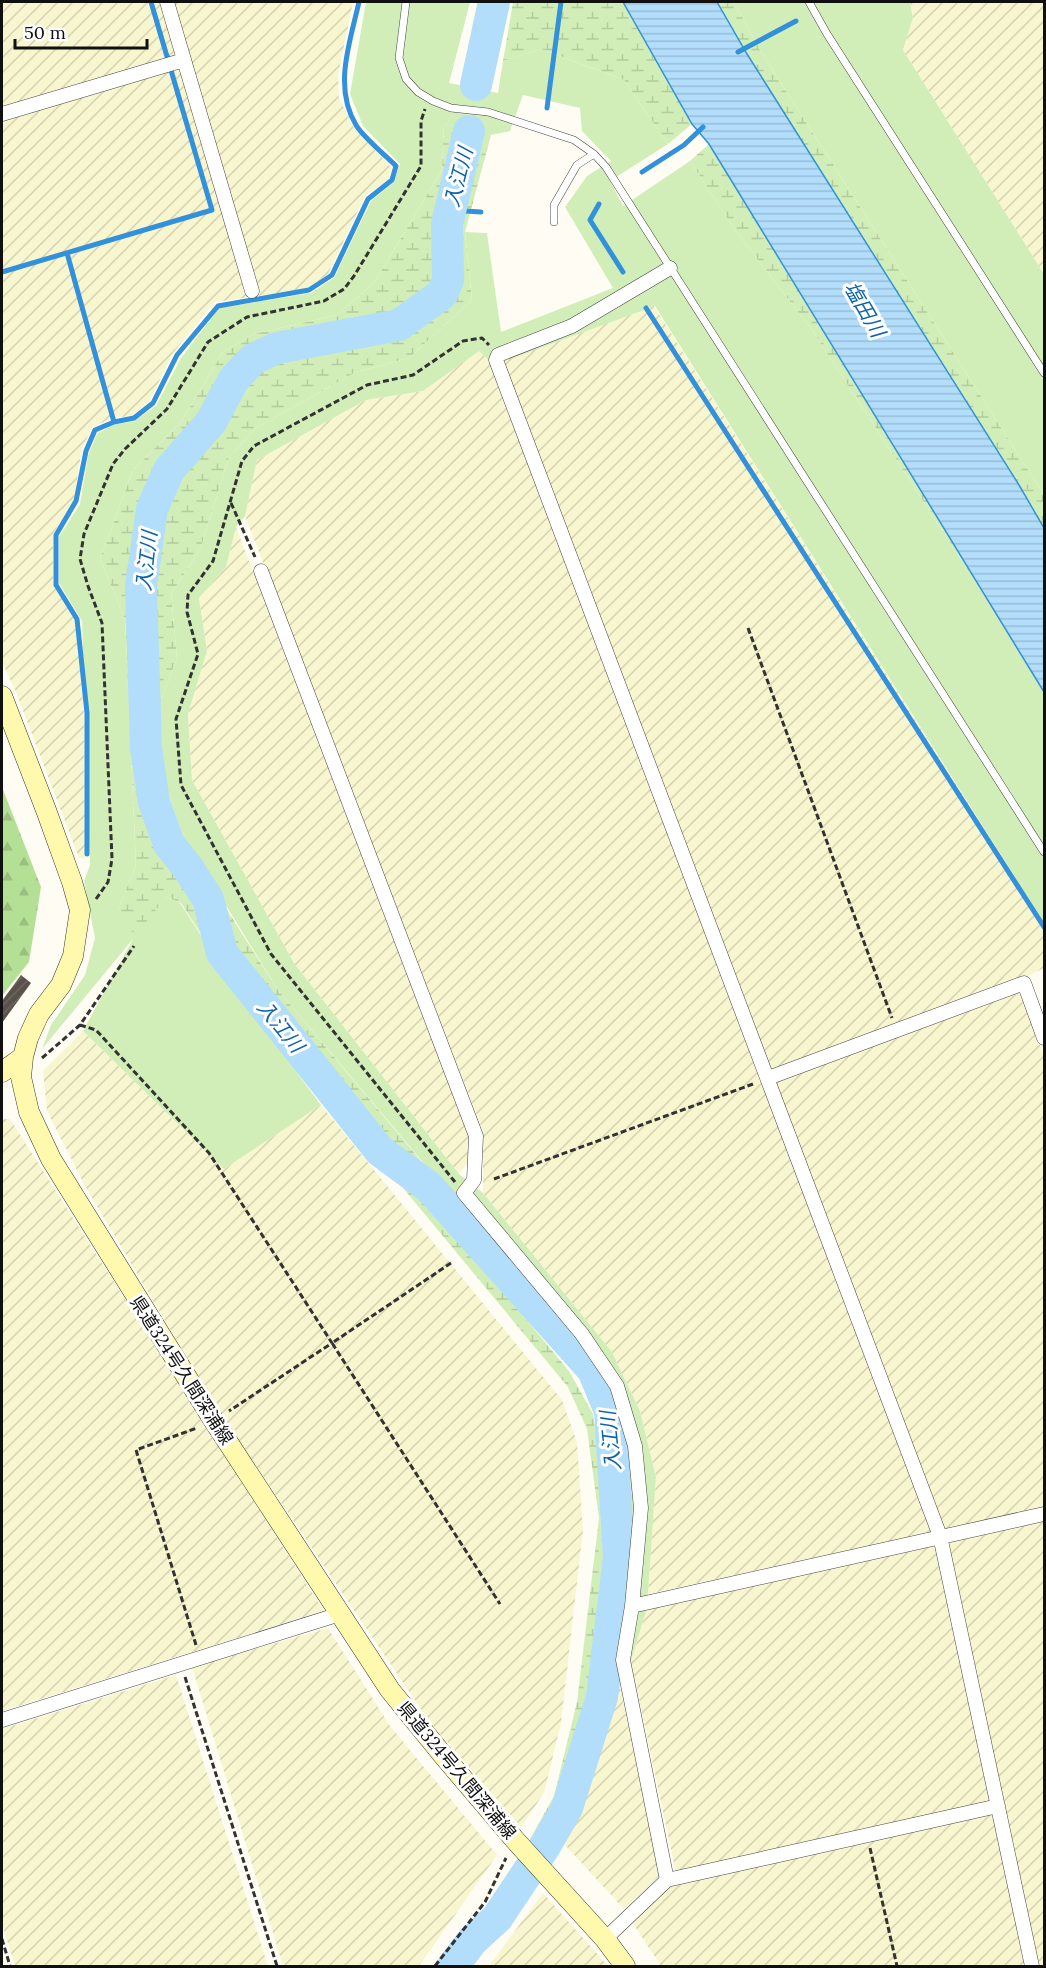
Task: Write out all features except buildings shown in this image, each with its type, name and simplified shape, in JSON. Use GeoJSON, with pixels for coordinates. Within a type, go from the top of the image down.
{"type":"FeatureCollection","features":[{"type":"Feature","properties":{"kind":"main road"},"geometry":{"type":"LineString","coordinates":[[2,696],[46,810],[80,910],[74,956],[62,985],[39,1014],[28,1038],[22,1067],[2,1072]]}},
{"type":"Feature","properties":{"kind":"main road","name":"県道324号久間深浦線"},"geometry":{"type":"LineString","coordinates":[[22,1067],[29,1112],[51,1159],[214,1421],[390,1689],[442,1754],[515,1840],[605,1939],[625,1966]]}},
{"type":"Feature","properties":{"kind":"street"},"geometry":{"type":"LineString","coordinates":[[167,2],[252,291]]}},
{"type":"Feature","properties":{"kind":"street"},"geometry":{"type":"LineString","coordinates":[[2,114],[184,60]]}},
{"type":"Feature","properties":{"kind":"street"},"geometry":{"type":"LineString","coordinates":[[670,268],[572,326],[498,355],[496,360],[940,1536],[1032,1966]]}},
{"type":"Feature","properties":{"kind":"street"},"geometry":{"type":"LineString","coordinates":[[261,571],[476,1136],[474,1180],[464,1193],[582,1334],[617,1386],[635,1446],[641,1508],[632,1606],[623,1660],[667,1880]]}},
{"type":"Feature","properties":{"kind":"street"},"geometry":{"type":"LineString","coordinates":[[768,1078],[1024,983],[1044,1038]]}},
{"type":"Feature","properties":{"kind":"street"},"geometry":{"type":"LineString","coordinates":[[632,1606],[1044,1514]]}},
{"type":"Feature","properties":{"kind":"street"},"geometry":{"type":"LineString","coordinates":[[2,1720],[340,1614]]}},
{"type":"Feature","properties":{"kind":"street"},"geometry":{"type":"LineString","coordinates":[[605,1939],[667,1880],[998,1806]]}},
{"type":"Feature","properties":{"kind":"lane"},"geometry":{"type":"LineString","coordinates":[[406,2],[399,58],[406,79],[418,92],[451,108],[488,112],[574,140],[594,154],[606,167],[1044,852]]}},
{"type":"Feature","properties":{"kind":"lane"},"geometry":{"type":"LineString","coordinates":[[809,2],[827,34],[1044,373]]}},
{"type":"Feature","properties":{"kind":"lane"},"geometry":{"type":"LineString","coordinates":[[554,222],[554,205],[577,165],[594,154]]}},
{"type":"Feature","properties":{"kind":"path"},"geometry":{"type":"LineString","coordinates":[[80,910],[93,903],[108,882],[112,859],[102,623],[80,559],[84,534],[113,464],[125,449],[167,409],[208,342],[247,317],[324,301],[344,289],[421,166],[421,121],[424,111],[433,101]]}},
{"type":"Feature","properties":{"kind":"path"},"geometry":{"type":"LineString","coordinates":[[464,1193],[271,954],[181,785],[176,719],[198,654],[187,612],[188,595],[213,561],[242,461],[254,446],[367,385],[413,375],[463,341],[482,338],[498,355]]}},
{"type":"Feature","properties":{"kind":"path"},"geometry":{"type":"LineString","coordinates":[[231,501],[261,571]]}},
{"type":"Feature","properties":{"kind":"path"},"geometry":{"type":"LineString","coordinates":[[748,628],[897,1030]]}},
{"type":"Feature","properties":{"kind":"path"},"geometry":{"type":"LineString","coordinates":[[22,1067],[80,1025],[134,946]]}},
{"type":"Feature","properties":{"kind":"path"},"geometry":{"type":"LineString","coordinates":[[80,1025],[96,1029],[209,1152],[500,1604]]}},
{"type":"Feature","properties":{"kind":"path"},"geometry":{"type":"LineString","coordinates":[[494,1179],[768,1078]]}},
{"type":"Feature","properties":{"kind":"path"},"geometry":{"type":"LineString","coordinates":[[200,1658],[136,1450],[214,1421],[451,1263]]}},
{"type":"Feature","properties":{"kind":"path"},"geometry":{"type":"LineString","coordinates":[[181,1664],[277,1966]]}},
{"type":"Feature","properties":{"kind":"path"},"geometry":{"type":"LineString","coordinates":[[868,1835],[897,1966]]}},
{"type":"Feature","properties":{"kind":"path"},"geometry":{"type":"LineString","coordinates":[[435,1966],[484,1902],[515,1840]]}},
{"type":"Feature","properties":{"kind":"path"},"geometry":{"type":"LineString","coordinates":[[2,1939],[10,1966]]}},
{"type":"Feature","properties":{"kind":"shaded area"},"geometry":{"type":"Polygon","coordinates":[[[2,2],[353,2],[338,75],[339,98],[354,128],[392,168],[388,180],[365,196],[328,274],[307,289],[215,302],[173,353],[149,402],[131,416],[111,418],[92,428],[82,448],[74,500],[53,534],[53,584],[75,620],[84,714],[85,859],[79,858],[16,692],[2,662],[2,2]]]}},
{"type":"Feature","properties":{"kind":"shaded area"},"geometry":{"type":"Polygon","coordinates":[[[910,2],[1044,2],[1044,274],[903,50],[913,18],[910,2]]]}},
{"type":"Feature","properties":{"kind":"shaded area"},"geometry":{"type":"Polygon","coordinates":[[[654,306],[1044,923],[1044,968],[1016,982],[1044,1056],[1044,1508],[945,1530],[503,361],[654,306]]]}},
{"type":"Feature","properties":{"kind":"shaded area"},"geometry":{"type":"Polygon","coordinates":[[[479,350],[494,365],[931,1532],[648,1594],[656,1477],[640,1411],[612,1352],[483,1193],[483,1131],[245,516],[257,460],[366,400],[423,391],[479,350]]]}},
{"type":"Feature","properties":{"kind":"shaded area"},"geometry":{"type":"Polygon","coordinates":[[[236,527],[469,1137],[468,1162],[459,1174],[294,963],[192,780],[188,714],[207,651],[199,598],[226,567],[236,527]]]}},
{"type":"Feature","properties":{"kind":"shaded area"},"geometry":{"type":"Polygon","coordinates":[[[83,1031],[224,1169],[321,1105],[562,1400],[577,1442],[583,1530],[561,1723],[544,1793],[521,1827],[429,1721],[217,1408],[85,1186],[47,1111],[43,1071],[83,1031]]]}},
{"type":"Feature","properties":{"kind":"shaded area"},"geometry":{"type":"Polygon","coordinates":[[[2,1119],[10,1119],[324,1611],[2,1711],[2,1119]]]}},
{"type":"Feature","properties":{"kind":"shaded area"},"geometry":{"type":"Polygon","coordinates":[[[1044,1519],[1044,1966],[1039,1966],[948,1542],[1044,1519]]]}},
{"type":"Feature","properties":{"kind":"shaded area"},"geometry":{"type":"Polygon","coordinates":[[[935,1545],[991,1801],[676,1873],[631,1661],[647,1608],[935,1545]]]}},
{"type":"Feature","properties":{"kind":"shaded area"},"geometry":{"type":"Polygon","coordinates":[[[328,1628],[390,1726],[497,1855],[419,1966],[283,1966],[192,1667],[328,1628]]]}},
{"type":"Feature","properties":{"kind":"shaded area"},"geometry":{"type":"Polygon","coordinates":[[[617,1673],[660,1875],[624,1909],[564,1844],[592,1782],[617,1673]]]}},
{"type":"Feature","properties":{"kind":"shaded area"},"geometry":{"type":"Polygon","coordinates":[[[176,1675],[268,1966],[15,1966],[2,1924],[2,1729],[176,1675]]]}},
{"type":"Feature","properties":{"kind":"shaded area"},"geometry":{"type":"Polygon","coordinates":[[[992,1813],[1025,1966],[661,1966],[632,1922],[672,1885],[992,1813]]]}},
{"type":"Feature","properties":{"kind":"shaded area"},"geometry":{"type":"Polygon","coordinates":[[[543,1893],[608,1966],[489,1966],[543,1893]]]}},
{"type":"Feature","properties":{"kind":"green space"},"geometry":{"type":"Polygon","coordinates":[[[366,2],[470,2],[449,83],[498,93],[503,61],[541,49],[624,80],[668,144],[610,181],[623,206],[690,161],[735,230],[812,330],[995,612],[1044,693],[1044,923],[655,306],[494,365],[479,351],[423,391],[366,400],[257,460],[245,516],[236,527],[226,567],[199,598],[207,651],[188,714],[192,780],[294,963],[459,1174],[483,1193],[612,1352],[640,1411],[656,1477],[647,1608],[631,1661],[617,1673],[631,1516],[616,1412],[596,1368],[278,990],[182,834],[164,781],[155,716],[177,658],[171,594],[200,550],[229,457],[256,428],[356,372],[409,358],[472,300],[465,232],[487,233],[501,332],[613,288],[565,207],[587,176],[611,161],[582,131],[580,108],[523,95],[510,131],[491,135],[444,124],[442,170],[374,283],[337,315],[254,334],[223,352],[181,422],[133,470],[100,559],[125,619],[136,865],[118,910],[166,897],[180,903],[245,1003],[321,1105],[224,1169],[83,1031],[133,939],[42,1049],[51,1025],[85,975],[95,938],[84,881],[90,865],[82,621],[59,583],[59,537],[80,504],[88,456],[97,434],[113,425],[134,421],[156,406],[181,358],[219,308],[311,293],[334,278],[371,201],[394,182],[400,164],[363,126],[350,94],[366,2]]]}},
{"type":"Feature","properties":{"kind":"green space"},"geometry":{"type":"Polygon","coordinates":[[[513,2],[652,2],[708,100],[692,124],[668,144],[624,80],[541,49],[503,61],[513,2]]]}},
{"type":"Feature","properties":{"kind":"green space"},"geometry":{"type":"Polygon","coordinates":[[[694,2],[734,2],[760,50],[1044,495],[1044,598],[694,2]]]}},
{"type":"Feature","properties":{"kind":"green space"},"geometry":{"type":"Polygon","coordinates":[[[734,2],[910,2],[913,18],[903,50],[1044,274],[1044,495],[760,50],[734,2]]]}},
{"type":"Feature","properties":{"kind":"green space"},"geometry":{"type":"Polygon","coordinates":[[[444,124],[463,128],[437,210],[439,275],[412,310],[262,344],[233,370],[193,429],[157,476],[130,555],[145,819],[185,878],[208,945],[181,903],[166,897],[135,936],[118,910],[136,865],[125,619],[100,559],[133,470],[181,422],[223,352],[254,334],[337,315],[374,283],[442,170],[444,124]]]}},
{"type":"Feature","properties":{"kind":"green space"},"geometry":{"type":"Polygon","coordinates":[[[477,132],[491,135],[465,232],[472,300],[409,358],[356,372],[256,428],[229,457],[200,550],[171,594],[177,658],[155,716],[151,570],[174,486],[216,433],[246,386],[273,363],[411,329],[457,285],[456,225],[477,132]]]}},
{"type":"Feature","properties":{"kind":"green space"},"geometry":{"type":"Polygon","coordinates":[[[709,144],[1044,661],[1044,693],[995,612],[812,330],[735,230],[690,161],[709,144]]]}},
{"type":"Feature","properties":{"kind":"green space"},"geometry":{"type":"Polygon","coordinates":[[[2,787],[41,887],[29,962],[2,996],[2,787]]]}},
{"type":"Feature","properties":{"kind":"green space"},"geometry":{"type":"Polygon","coordinates":[[[220,899],[278,990],[422,1162],[380,1141],[265,1001],[222,934],[220,899]]]}},
{"type":"Feature","properties":{"kind":"green space"},"geometry":{"type":"Polygon","coordinates":[[[403,1188],[426,1198],[569,1371],[593,1414],[607,1513],[591,1691],[562,1803],[530,1839],[554,1796],[577,1702],[599,1518],[587,1429],[568,1387],[403,1188]]]}},
{"type":"Feature","properties":{"kind":"water","name":"塩田川"},"geometry":{"type":"Polygon","coordinates":[[[623,2],[717,2],[747,54],[1019,485],[1044,528],[1044,692],[709,144],[692,124],[623,2]]]}},
{"type":"Feature","properties":{"kind":"waterway"},"geometry":{"type":"LineString","coordinates":[[2,272],[212,210],[151,2]]}},
{"type":"Feature","properties":{"kind":"waterway"},"geometry":{"type":"LineString","coordinates":[[87,854],[87,713],[77,619],[56,585],[56,535],[76,501],[86,451],[95,430],[114,422],[134,418],[153,403],[177,355],[218,306],[309,290],[332,275],[368,199],[392,180],[396,166],[359,130],[349,110],[346,95],[344,80],[348,48],[359,2]]}},
{"type":"Feature","properties":{"kind":"waterway","name":"入江川"},"geometry":{"type":"LineString","coordinates":[[476,85],[494,2]]}},
{"type":"Feature","properties":{"kind":"waterway"},"geometry":{"type":"LineString","coordinates":[[547,108],[561,2]]}},
{"type":"Feature","properties":{"kind":"waterway"},"geometry":{"type":"LineString","coordinates":[[738,52],[796,21]]}},
{"type":"Feature","properties":{"kind":"waterway"},"geometry":{"type":"LineString","coordinates":[[642,172],[684,145],[703,127]]}},
{"type":"Feature","properties":{"kind":"waterway","name":"入江川"},"geometry":{"type":"LineString","coordinates":[[453,1966],[472,1941],[497,1918],[545,1846],[567,1808],[602,1697],[619,1557],[610,1411],[593,1370],[429,1187],[380,1151],[222,953],[208,899],[169,844],[154,802],[146,748],[141,586],[152,509],[169,470],[211,422],[234,379],[253,359],[277,348],[399,325],[442,294],[448,280],[447,224],[469,131]]}},
{"type":"Feature","properties":{"kind":"waterway"},"geometry":{"type":"LineString","coordinates":[[599,204],[590,220],[623,272]]}},
{"type":"Feature","properties":{"kind":"waterway"},"geometry":{"type":"LineString","coordinates":[[450,210],[481,212]]}},
{"type":"Feature","properties":{"kind":"waterway"},"geometry":{"type":"LineString","coordinates":[[67,253],[114,422]]}},
{"type":"Feature","properties":{"kind":"waterway"},"geometry":{"type":"LineString","coordinates":[[646,308],[1044,927]]}}]}
